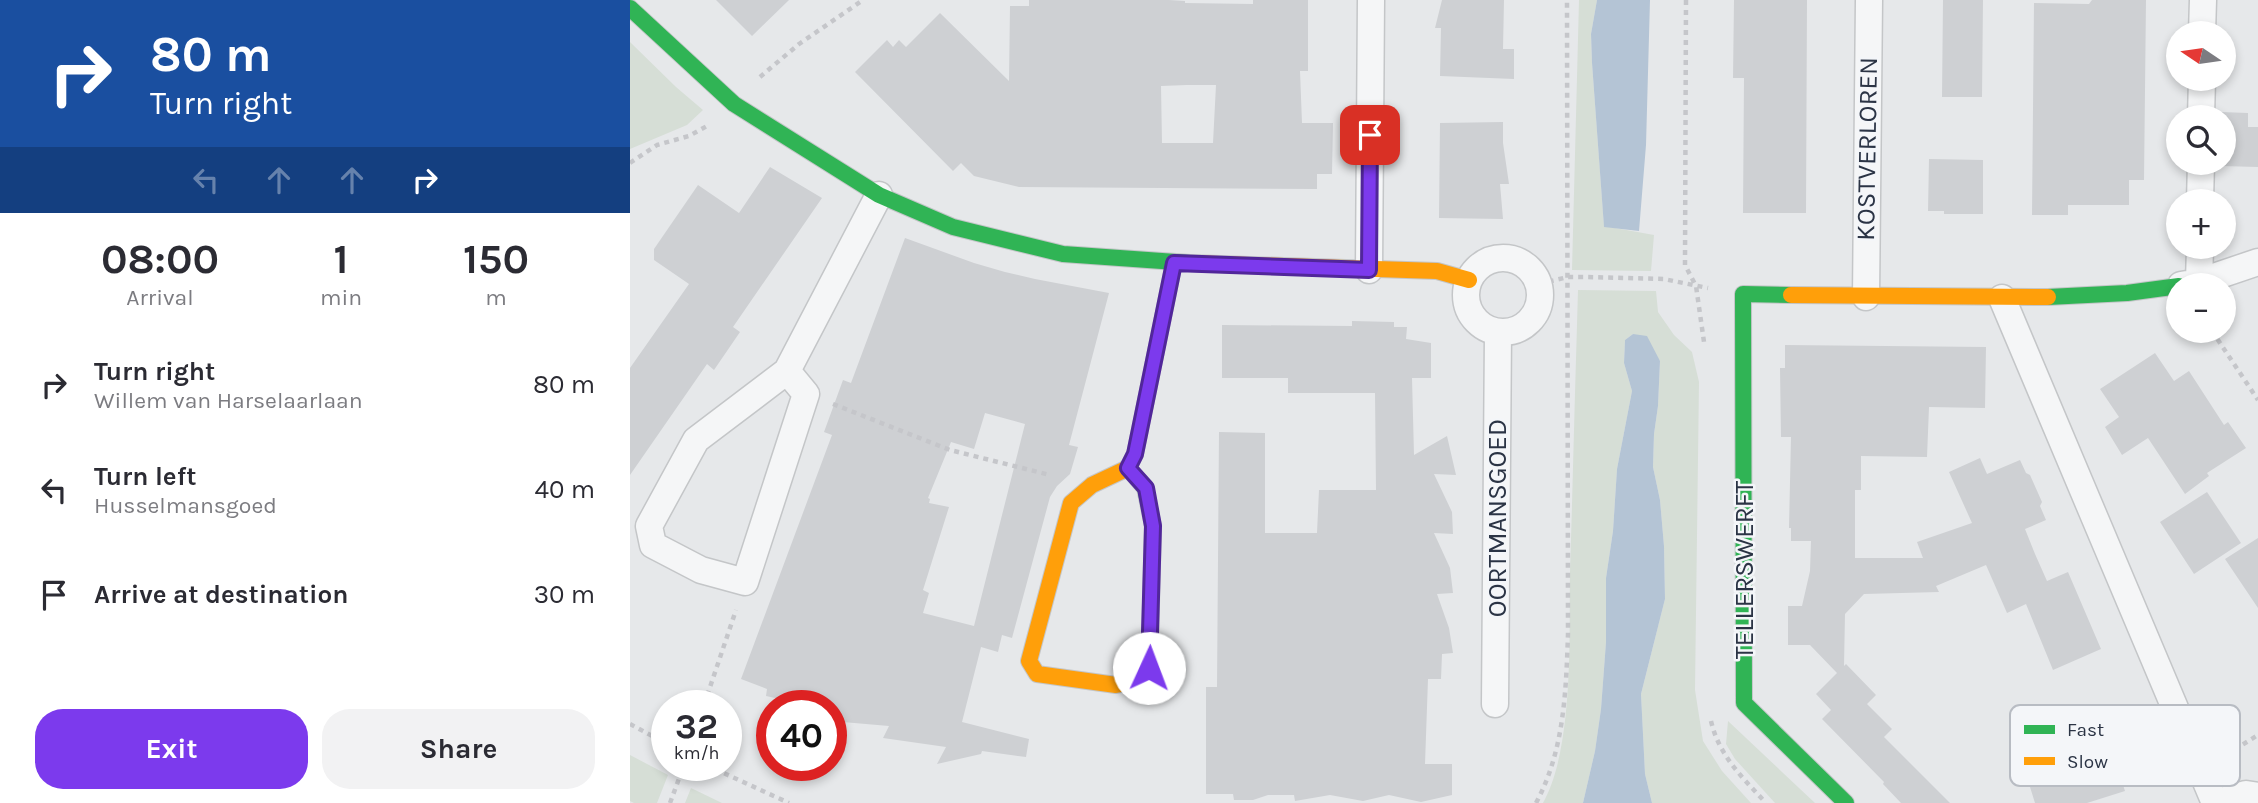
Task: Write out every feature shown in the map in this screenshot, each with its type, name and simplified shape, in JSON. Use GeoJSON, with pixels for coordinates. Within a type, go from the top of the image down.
{"type":"FeatureCollection","features":[{"type":"Feature","properties":{"kind":"street"},"geometry":{"type":"LineString","coordinates":[[1369,270],[1371,0]]}},
{"type":"Feature","properties":{"kind":"street","name":"KOSTVERLOREN"},"geometry":{"type":"LineString","coordinates":[[1866,297],[1869,0]]}},
{"type":"Feature","properties":{"kind":"street"},"geometry":{"type":"LineString","coordinates":[[2202,21],[2203,0]]}},
{"type":"Feature","properties":{"kind":"street"},"geometry":{"type":"LineString","coordinates":[[630,8],[734,104],[879,195],[953,227],[1063,254],[1174,263],[1437,271],[1469,279]]}},
{"type":"Feature","properties":{"kind":"street"},"geometry":{"type":"LineString","coordinates":[[787,371],[806,394],[745,582],[701,569],[653,545],[649,526],[696,440],[787,371],[879,195]]}},
{"type":"Feature","properties":{"kind":"street"},"geometry":{"type":"LineString","coordinates":[[1506,258],[1520,261],[1532,270],[1539,284],[1541,299],[1536,313],[1526,324],[1513,331],[1498,332],[1485,328],[1474,319],[1467,307],[1469,279],[1478,267],[1490,260],[1506,258]]}},
{"type":"Feature","properties":{"kind":"street"},"geometry":{"type":"LineString","coordinates":[[2222,273],[2258,262]]}},
{"type":"Feature","properties":{"kind":"street"},"geometry":{"type":"LineString","coordinates":[[1128,468],[1146,488],[1153,526],[1149,668],[1141,680],[1116,685],[1037,674],[1029,661],[1071,503],[1092,485],[1128,468],[1135,454],[1174,263]]}},
{"type":"Feature","properties":{"kind":"street"},"geometry":{"type":"LineString","coordinates":[[1744,294],[2068,298],[2166,287]]}},
{"type":"Feature","properties":{"kind":"street","name":"TELLERSWERFT"},"geometry":{"type":"LineString","coordinates":[[1744,294],[1744,703],[1846,803]]}},
{"type":"Feature","properties":{"kind":"street"},"geometry":{"type":"LineString","coordinates":[[2003,298],[2174,705]]}},
{"type":"Feature","properties":{"kind":"street","name":"OORTMANSGOED"},"geometry":{"type":"LineString","coordinates":[[1495,704],[1498,332]]}},
{"type":"Feature","properties":{"kind":"street"},"geometry":{"type":"LineString","coordinates":[[2208,786],[2215,803],[2246,794],[2258,796]]}},
{"type":"Feature","properties":{"kind":"path"},"geometry":{"type":"LineString","coordinates":[[1536,803],[1557,754],[1569,634],[1567,0]]}},
{"type":"Feature","properties":{"kind":"path"},"geometry":{"type":"LineString","coordinates":[[1686,0],[1685,265],[1696,286]]}},
{"type":"Feature","properties":{"kind":"path"},"geometry":{"type":"LineString","coordinates":[[1539,284],[1568,277],[1664,279],[1744,294]]}},
{"type":"Feature","properties":{"kind":"path"},"geometry":{"type":"LineString","coordinates":[[2220,343],[2258,400]]}},
{"type":"Feature","properties":{"kind":"path"},"geometry":{"type":"LineString","coordinates":[[806,394],[950,450],[1092,485]]}},
{"type":"Feature","properties":{"kind":"path"},"geometry":{"type":"LineString","coordinates":[[709,690],[745,582]]}},
{"type":"Feature","properties":{"kind":"path"},"geometry":{"type":"LineString","coordinates":[[630,724],[651,735]]}},
{"type":"Feature","properties":{"kind":"path"},"geometry":{"type":"LineString","coordinates":[[670,803],[677,781]]}},
{"type":"Feature","properties":{"kind":"path"},"geometry":{"type":"LineString","coordinates":[[741,781],[789,803]]}},
{"type":"Feature","properties":{"kind":"shaded area"},"geometry":{"type":"Polygon","coordinates":[[[1579,0],[1597,0],[1591,34],[1604,226],[1654,235],[1651,271],[1572,270],[1579,0]]]}},
{"type":"Feature","properties":{"kind":"shaded area"},"geometry":{"type":"Polygon","coordinates":[[[630,42],[703,110],[687,125],[630,149],[630,42]]]}},
{"type":"Feature","properties":{"kind":"shaded area"},"geometry":{"type":"Polygon","coordinates":[[[1578,290],[1656,291],[1658,312],[1674,335],[1692,352],[1699,382],[1695,690],[1703,741],[1722,771],[1751,803],[1652,803],[1645,774],[1641,694],[1665,599],[1660,500],[1653,467],[1660,361],[1633,334],[1625,340],[1624,363],[1632,391],[1617,469],[1613,531],[1606,578],[1606,642],[1601,709],[1595,751],[1583,803],[1543,803],[1553,780],[1560,752],[1568,691],[1578,290]]]}},
{"type":"Feature","properties":{"kind":"shaded area"},"geometry":{"type":"Polygon","coordinates":[[[1728,721],[1815,803],[1775,803],[1735,759],[1726,744],[1728,721]]]}},
{"type":"Feature","properties":{"kind":"shaded area"},"geometry":{"type":"Polygon","coordinates":[[[630,755],[651,766],[651,781],[666,781],[657,803],[630,801],[630,755]]]}},
{"type":"Feature","properties":{"kind":"shaded area"},"geometry":{"type":"Polygon","coordinates":[[[691,788],[722,803],[685,803],[691,788]]]}},
{"type":"Feature","properties":{"kind":"water"},"geometry":{"type":"Polygon","coordinates":[[[1597,0],[1650,0],[1646,145],[1639,231],[1604,227],[1591,34],[1597,0]]]}},
{"type":"Feature","properties":{"kind":"water"},"geometry":{"type":"Polygon","coordinates":[[[1633,334],[1647,336],[1660,361],[1653,467],[1660,500],[1665,599],[1641,694],[1645,774],[1652,803],[1583,803],[1601,709],[1606,642],[1606,578],[1613,531],[1617,469],[1632,391],[1624,363],[1625,340],[1633,334]]]}},
{"type":"Feature","properties":{"kind":"building"},"geometry":{"type":"Polygon","coordinates":[[[716,0],[789,0],[752,36],[716,0]]]}},
{"type":"Feature","properties":{"kind":"building"},"geometry":{"type":"Polygon","coordinates":[[[1029,0],[1169,0],[1185,3],[1253,4],[1253,0],[1308,0],[1308,71],[1300,71],[1302,123],[1333,123],[1332,174],[1317,174],[1317,189],[1019,187],[974,176],[961,163],[953,171],[855,72],[887,40],[893,47],[899,40],[906,47],[940,13],[1009,81],[1010,6],[1029,6],[1029,0]],[[1216,85],[1161,86],[1162,143],[1213,143],[1216,85]]]}},
{"type":"Feature","properties":{"kind":"building"},"geometry":{"type":"Polygon","coordinates":[[[1442,0],[1504,0],[1503,49],[1514,49],[1514,79],[1440,76],[1441,28],[1435,28],[1442,0]]]}},
{"type":"Feature","properties":{"kind":"building"},"geometry":{"type":"Polygon","coordinates":[[[1734,0],[1807,0],[1806,213],[1743,213],[1744,78],[1733,78],[1734,0]]]}},
{"type":"Feature","properties":{"kind":"building"},"geometry":{"type":"Polygon","coordinates":[[[1943,0],[1983,0],[1982,97],[1942,97],[1943,0]]]}},
{"type":"Feature","properties":{"kind":"building"},"geometry":{"type":"Polygon","coordinates":[[[2092,0],[2146,0],[2144,180],[2129,180],[2129,205],[2068,205],[2068,215],[2032,215],[2034,3],[2089,4],[2092,0]]]}},
{"type":"Feature","properties":{"kind":"building"},"geometry":{"type":"Polygon","coordinates":[[[2236,113],[2248,113],[2248,127],[2258,127],[2258,167],[2236,166],[2236,113]]]}},
{"type":"Feature","properties":{"kind":"building"},"geometry":{"type":"Polygon","coordinates":[[[1503,122],[1509,184],[1500,184],[1503,219],[1439,218],[1440,123],[1503,122]]]}},
{"type":"Feature","properties":{"kind":"building"},"geometry":{"type":"Polygon","coordinates":[[[1929,159],[1983,160],[1983,214],[1944,214],[1944,211],[1928,211],[1929,159]]]}},
{"type":"Feature","properties":{"kind":"building"},"geometry":{"type":"Polygon","coordinates":[[[770,167],[822,198],[733,327],[740,332],[714,370],[707,364],[630,475],[630,368],[689,284],[654,260],[654,249],[698,185],[739,213],[770,167]]]}},
{"type":"Feature","properties":{"kind":"building"},"geometry":{"type":"Polygon","coordinates":[[[905,238],[1005,272],[1109,293],[1069,445],[1078,447],[1070,474],[1050,497],[1012,638],[1002,635],[998,652],[981,647],[962,722],[1029,739],[1026,757],[982,751],[981,754],[937,764],[946,747],[883,738],[889,726],[847,722],[847,690],[767,690],[741,679],[832,435],[824,432],[843,380],[851,383],[905,238]],[[985,413],[974,449],[951,442],[928,498],[929,503],[949,507],[923,590],[929,593],[923,613],[974,626],[1025,424],[985,413]]]}},
{"type":"Feature","properties":{"kind":"building"},"geometry":{"type":"Polygon","coordinates":[[[1352,321],[1394,322],[1394,327],[1407,327],[1406,339],[1431,343],[1431,378],[1412,378],[1414,455],[1447,436],[1456,475],[1434,474],[1452,512],[1453,534],[1434,533],[1450,568],[1453,593],[1437,594],[1449,628],[1453,653],[1442,654],[1441,679],[1428,679],[1425,764],[1452,764],[1452,795],[1421,802],[1389,795],[1363,801],[1330,795],[1295,801],[1294,795],[1268,795],[1253,800],[1234,800],[1233,794],[1206,794],[1206,687],[1217,687],[1219,432],[1265,433],[1265,533],[1317,533],[1319,490],[1376,490],[1375,393],[1288,393],[1288,378],[1222,378],[1222,325],[1352,326],[1352,321]]]}},
{"type":"Feature","properties":{"kind":"building"},"geometry":{"type":"Polygon","coordinates":[[[1785,345],[1986,347],[1985,408],[1929,407],[1927,457],[1861,456],[1861,490],[1855,490],[1855,558],[1923,558],[1917,542],[1972,523],[1949,472],[1980,458],[1987,474],[2020,460],[2042,502],[2040,506],[2046,520],[2025,529],[2035,554],[2047,581],[2068,572],[2101,649],[2053,670],[2026,604],[2007,613],[1986,565],[1936,586],[1939,592],[1864,594],[1845,614],[1844,666],[1846,664],[1876,695],[1867,704],[1892,729],[1884,737],[1950,803],[1901,803],[1822,719],[1831,710],[1816,694],[1837,673],[1810,645],[1788,645],[1788,606],[1802,606],[1810,571],[1811,541],[1791,541],[1789,528],[1791,437],[1781,437],[1780,368],[1785,368],[1785,345]]]}},
{"type":"Feature","properties":{"kind":"building"},"geometry":{"type":"Polygon","coordinates":[[[2155,353],[2174,381],[2189,371],[2224,425],[2228,422],[2246,448],[2207,473],[2209,476],[2185,494],[2148,438],[2122,455],[2105,427],[2119,417],[2100,389],[2155,353]]]}},
{"type":"Feature","properties":{"kind":"building"},"geometry":{"type":"Polygon","coordinates":[[[2207,492],[2241,543],[2194,574],[2160,522],[2207,492]]]}},
{"type":"Feature","properties":{"kind":"building"},"geometry":{"type":"Polygon","coordinates":[[[2258,538],[2258,608],[2225,559],[2258,538]]]}},
{"type":"Feature","properties":{"kind":"building"},"geometry":{"type":"Polygon","coordinates":[[[2030,786],[2123,786],[2125,791],[2087,803],[2035,803],[2030,786]]]}},
{"type":"Feature","properties":{"kind":"traffic: fast"},"geometry":{"type":"LineString","coordinates":[[630,8],[734,104],[879,195],[953,227],[1063,254],[1190,263]]}},
{"type":"Feature","properties":{"kind":"traffic: fast"},"geometry":{"type":"LineString","coordinates":[[1150,642],[1153,526],[1145,488],[1128,468],[1135,454],[1174,263]]}},
{"type":"Feature","properties":{"kind":"traffic: fast"},"geometry":{"type":"LineString","coordinates":[[2048,297],[2127,293],[2166,288]]}},
{"type":"Feature","properties":{"kind":"traffic: fast"},"geometry":{"type":"LineString","coordinates":[[1791,295],[1743,294],[1744,703],[1846,803]]}},
{"type":"Feature","properties":{"kind":"traffic: slow"},"geometry":{"type":"LineString","coordinates":[[1190,263],[1437,271],[1469,280]]}},
{"type":"Feature","properties":{"kind":"traffic: slow"},"geometry":{"type":"LineString","coordinates":[[1791,295],[2048,297]]}},
{"type":"Feature","properties":{"kind":"traffic: slow"},"geometry":{"type":"LineString","coordinates":[[1128,468],[1092,485],[1071,503],[1029,661],[1037,674],[1116,685],[1141,680],[1149,668],[1150,642]]}},
{"type":"Feature","properties":{"kind":"route"},"geometry":{"type":"LineString","coordinates":[[1149,668],[1153,526],[1146,488],[1128,468],[1135,454],[1174,263],[1369,270],[1370,135]]}}]}
